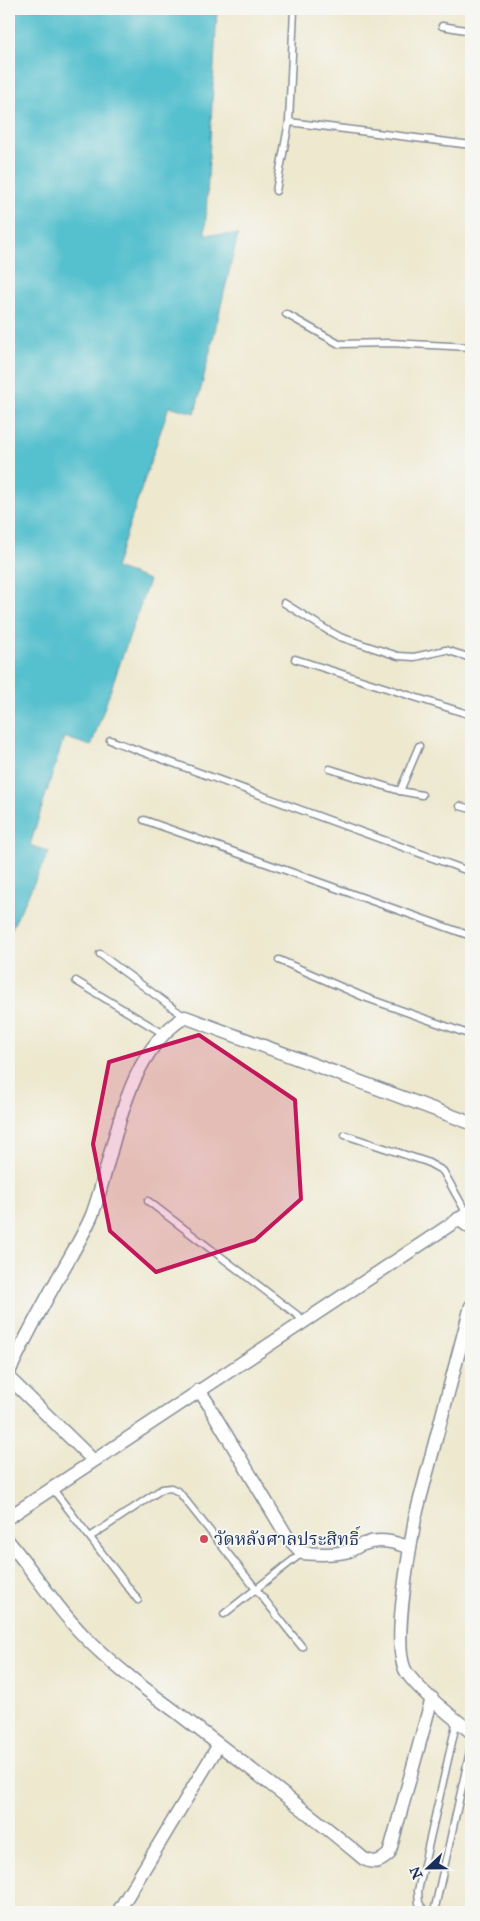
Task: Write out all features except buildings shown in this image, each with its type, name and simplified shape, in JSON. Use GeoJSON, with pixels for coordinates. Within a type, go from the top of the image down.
{"type":"FeatureCollection","features":[{"type":"Feature","properties":{"kind":"street"},"geometry":{"type":"LineString","coordinates":[[9,1372],[27,1334],[92,1215],[116,1126],[128,1095],[145,1060],[172,1024],[185,1017],[471,1123]]}},
{"type":"Feature","properties":{"kind":"street"},"geometry":{"type":"LineString","coordinates":[[9,1517],[465,1215],[471,1228]]}},
{"type":"Feature","properties":{"kind":"street"},"geometry":{"type":"LineString","coordinates":[[471,1306],[417,1508],[410,1548],[399,1641],[406,1672],[471,1732]]}},
{"type":"Feature","properties":{"kind":"street"},"geometry":{"type":"LineString","coordinates":[[9,1378],[94,1460]]}},
{"type":"Feature","properties":{"kind":"street"},"geometry":{"type":"LineString","coordinates":[[199,1390],[288,1538],[302,1553],[322,1555],[350,1550],[378,1541],[395,1542],[410,1548]]}},
{"type":"Feature","properties":{"kind":"street"},"geometry":{"type":"LineString","coordinates":[[9,1542],[63,1612],[92,1644],[131,1678],[218,1746],[310,1813],[364,1859],[373,1863],[378,1862],[389,1854],[432,1698]]}},
{"type":"Feature","properties":{"kind":"street"},"geometry":{"type":"LineString","coordinates":[[118,1912],[218,1746]]}},
{"type":"Feature","properties":{"kind":"lane"},"geometry":{"type":"LineString","coordinates":[[276,191],[289,122],[294,9]]}},
{"type":"Feature","properties":{"kind":"lane"},"geometry":{"type":"LineString","coordinates":[[442,26],[471,31]]}},
{"type":"Feature","properties":{"kind":"lane"},"geometry":{"type":"LineString","coordinates":[[289,122],[471,145]]}},
{"type":"Feature","properties":{"kind":"lane"},"geometry":{"type":"LineString","coordinates":[[286,314],[339,344],[390,343],[471,347]]}},
{"type":"Feature","properties":{"kind":"lane"},"geometry":{"type":"LineString","coordinates":[[284,603],[340,637],[398,656],[414,657],[446,650],[471,658]]}},
{"type":"Feature","properties":{"kind":"lane"},"geometry":{"type":"LineString","coordinates":[[295,659],[471,715]]}},
{"type":"Feature","properties":{"kind":"lane"},"geometry":{"type":"LineString","coordinates":[[110,740],[471,872]]}},
{"type":"Feature","properties":{"kind":"lane"},"geometry":{"type":"LineString","coordinates":[[400,791],[419,746]]}},
{"type":"Feature","properties":{"kind":"lane"},"geometry":{"type":"LineString","coordinates":[[330,769],[400,791],[422,795]]}},
{"type":"Feature","properties":{"kind":"lane"},"geometry":{"type":"LineString","coordinates":[[460,806],[471,809]]}},
{"type":"Feature","properties":{"kind":"lane"},"geometry":{"type":"LineString","coordinates":[[144,820],[471,936]]}},
{"type":"Feature","properties":{"kind":"lane"},"geometry":{"type":"LineString","coordinates":[[100,954],[185,1017]]}},
{"type":"Feature","properties":{"kind":"lane"},"geometry":{"type":"LineString","coordinates":[[278,960],[364,997],[471,1034]]}},
{"type":"Feature","properties":{"kind":"lane"},"geometry":{"type":"LineString","coordinates":[[76,981],[164,1034]]}},
{"type":"Feature","properties":{"kind":"lane"},"geometry":{"type":"LineString","coordinates":[[344,1135],[427,1162],[444,1171],[465,1215]]}},
{"type":"Feature","properties":{"kind":"lane"},"geometry":{"type":"LineString","coordinates":[[148,1201],[304,1321]]}},
{"type":"Feature","properties":{"kind":"lane"},"geometry":{"type":"LineString","coordinates":[[52,1488],[138,1600]]}},
{"type":"Feature","properties":{"kind":"lane"},"geometry":{"type":"LineString","coordinates":[[90,1536],[162,1489],[171,1488],[179,1492],[302,1647]]}},
{"type":"Feature","properties":{"kind":"lane"},"geometry":{"type":"LineString","coordinates":[[224,1614],[302,1553]]}},
{"type":"Feature","properties":{"kind":"lane"},"geometry":{"type":"LineString","coordinates":[[425,1912],[419,1903],[418,1891],[456,1720]]}},
{"type":"Feature","properties":{"kind":"lane"},"geometry":{"type":"LineString","coordinates":[[434,1912],[471,1747]]}},
{"type":"Feature","properties":{"kind":"highlighted area"},"geometry":{"type":"Polygon","coordinates":[[[199,1035],[295,1100],[301,1199],[255,1240],[156,1272],[110,1231],[93,1144],[109,1062],[199,1035]]]}},
{"type":"Feature","properties":{"kind":"water"},"geometry":{"type":"Polygon","coordinates":[[[9,9],[217,9],[205,234],[238,235],[195,413],[169,406],[115,568],[149,580],[91,746],[64,737],[30,845],[49,852],[9,934],[9,9]]]}},
{"type":"Feature","properties":{"kind":"place","name":"วัดหลังศาลประสิทธิ์"},"geometry":{"type":"Point","coordinates":[204,1539]}}]}
